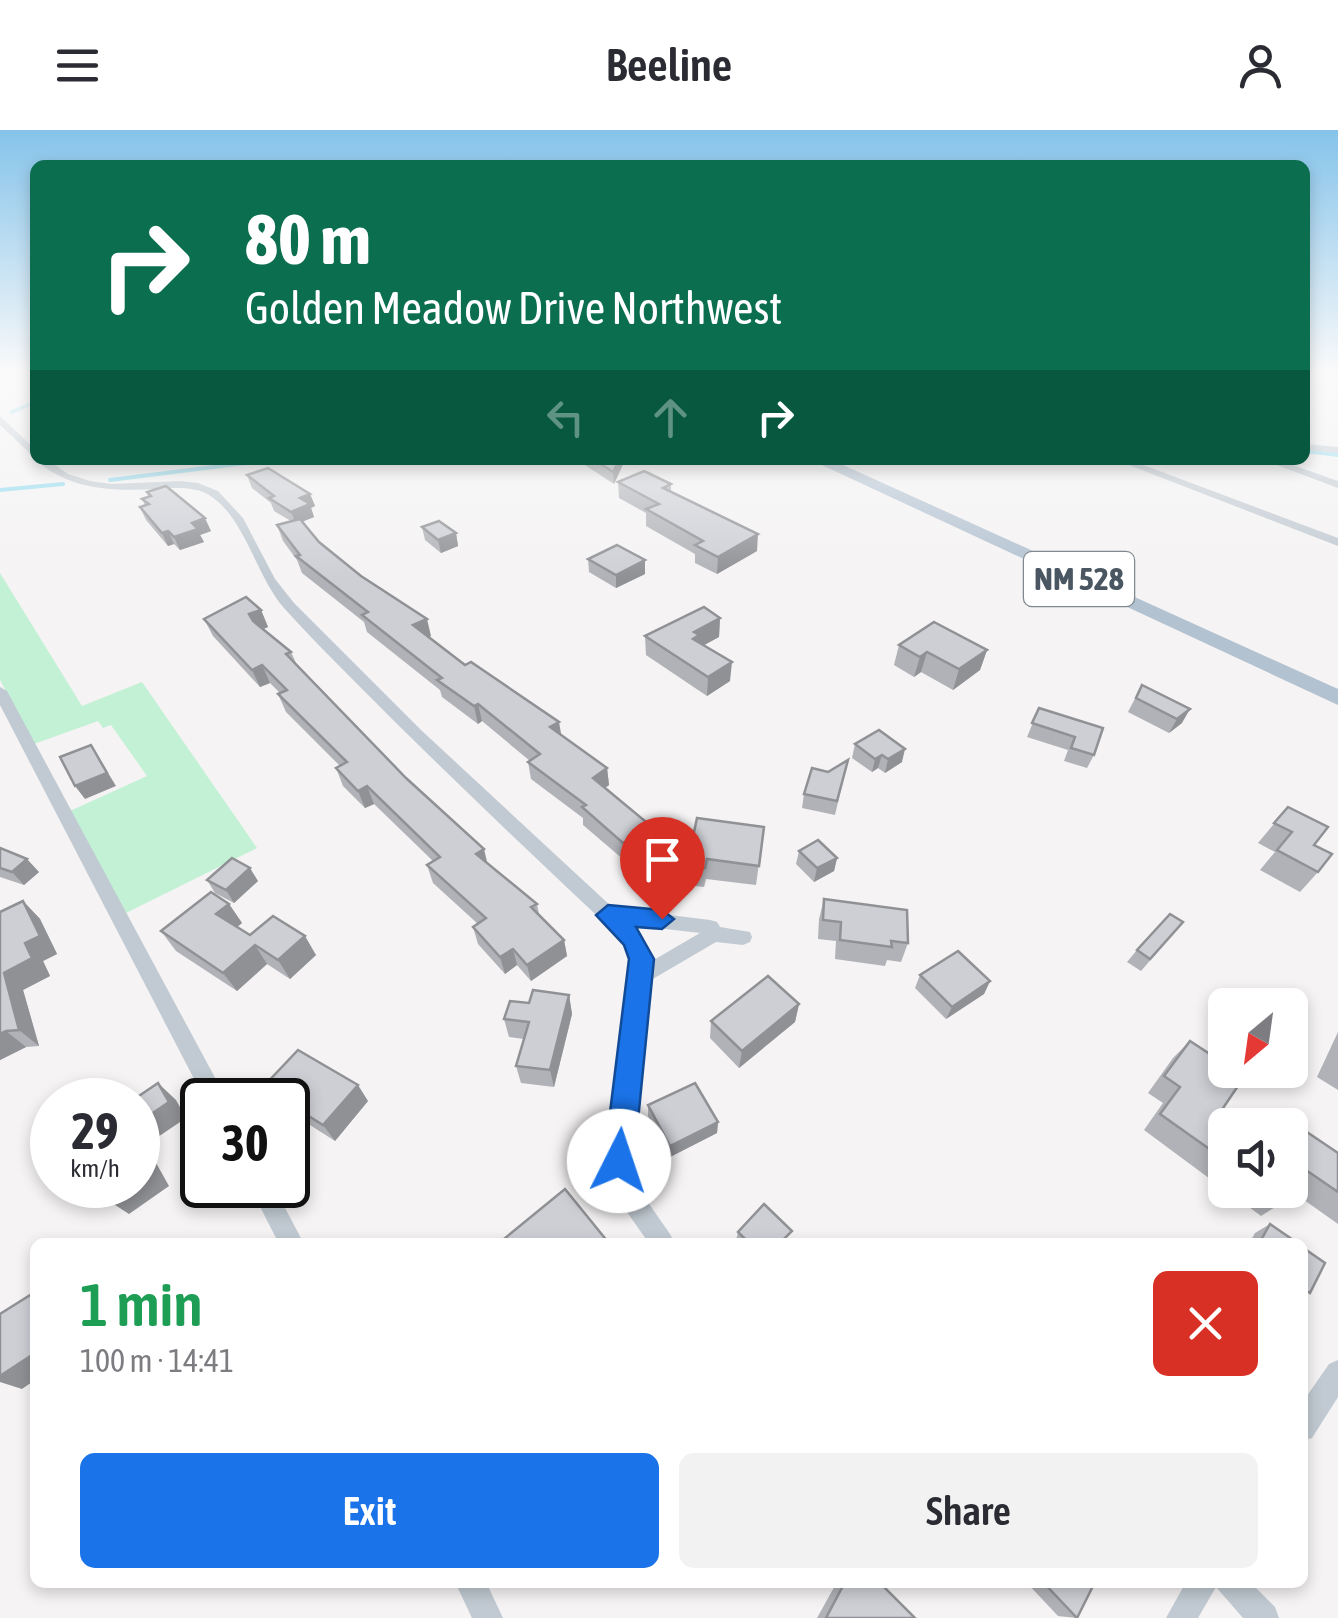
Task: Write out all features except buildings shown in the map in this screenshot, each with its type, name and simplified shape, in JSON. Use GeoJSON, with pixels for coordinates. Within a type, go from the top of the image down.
{"type":"FeatureCollection","features":[{"type":"Feature","properties":{"kind":"main road","name":"NM 528"},"geometry":{"type":"LineString","coordinates":[[831,465],[1338,698]]}},
{"type":"Feature","properties":{"kind":"main road","name":"NM 528"},"geometry":{"type":"LineString","coordinates":[[860,465],[1338,680]]}},
{"type":"Feature","properties":{"kind":"street"},"geometry":{"type":"LineString","coordinates":[[1310,447],[1338,450]]}},
{"type":"Feature","properties":{"kind":"street"},"geometry":{"type":"LineString","coordinates":[[47,465],[59,476],[90,485],[139,489],[197,486],[214,493],[236,516],[289,607],[634,939],[642,959],[642,976],[619,1161],[628,1194],[659,1238]]}},
{"type":"Feature","properties":{"kind":"street"},"geometry":{"type":"LineString","coordinates":[[1135,465],[1338,542]]}},
{"type":"Feature","properties":{"kind":"street"},"geometry":{"type":"LineString","coordinates":[[1282,465],[1338,485]]}},
{"type":"Feature","properties":{"kind":"street"},"geometry":{"type":"LineString","coordinates":[[0,690],[204,1078]]}},
{"type":"Feature","properties":{"kind":"street"},"geometry":{"type":"LineString","coordinates":[[608,915],[694,922],[710,927],[714,934]]}},
{"type":"Feature","properties":{"kind":"street"},"geometry":{"type":"LineString","coordinates":[[642,976],[714,934],[743,937]]}},
{"type":"Feature","properties":{"kind":"street"},"geometry":{"type":"LineString","coordinates":[[272,1208],[288,1238]]}},
{"type":"Feature","properties":{"kind":"street"},"geometry":{"type":"LineString","coordinates":[[1308,1419],[1338,1373]]}},
{"type":"Feature","properties":{"kind":"street"},"geometry":{"type":"LineString","coordinates":[[473,1588],[488,1618]]}},
{"type":"Feature","properties":{"kind":"street"},"geometry":{"type":"LineString","coordinates":[[1180,1618],[1199,1588]]}},
{"type":"Feature","properties":{"kind":"street"},"geometry":{"type":"LineString","coordinates":[[1236,1588],[1264,1618]]}},
{"type":"Feature","properties":{"kind":"green space"},"geometry":{"type":"Polygon","coordinates":[[[0,573],[82,706],[142,682],[257,848],[126,913],[70,811],[147,776],[111,725],[103,728],[98,721],[34,744],[0,680],[0,573]]]}},
{"type":"Feature","properties":{"kind":"waterway"},"geometry":{"type":"LineString","coordinates":[[1310,452],[1338,455]]}},
{"type":"Feature","properties":{"kind":"waterway"},"geometry":{"type":"LineString","coordinates":[[110,480],[230,465]]}},
{"type":"Feature","properties":{"kind":"waterway"},"geometry":{"type":"LineString","coordinates":[[0,490],[63,484]]}},
{"type":"Feature","properties":{"kind":"route"},"geometry":{"type":"LineString","coordinates":[[619,1161],[642,959],[634,939],[608,915],[662,919]]}}]}
